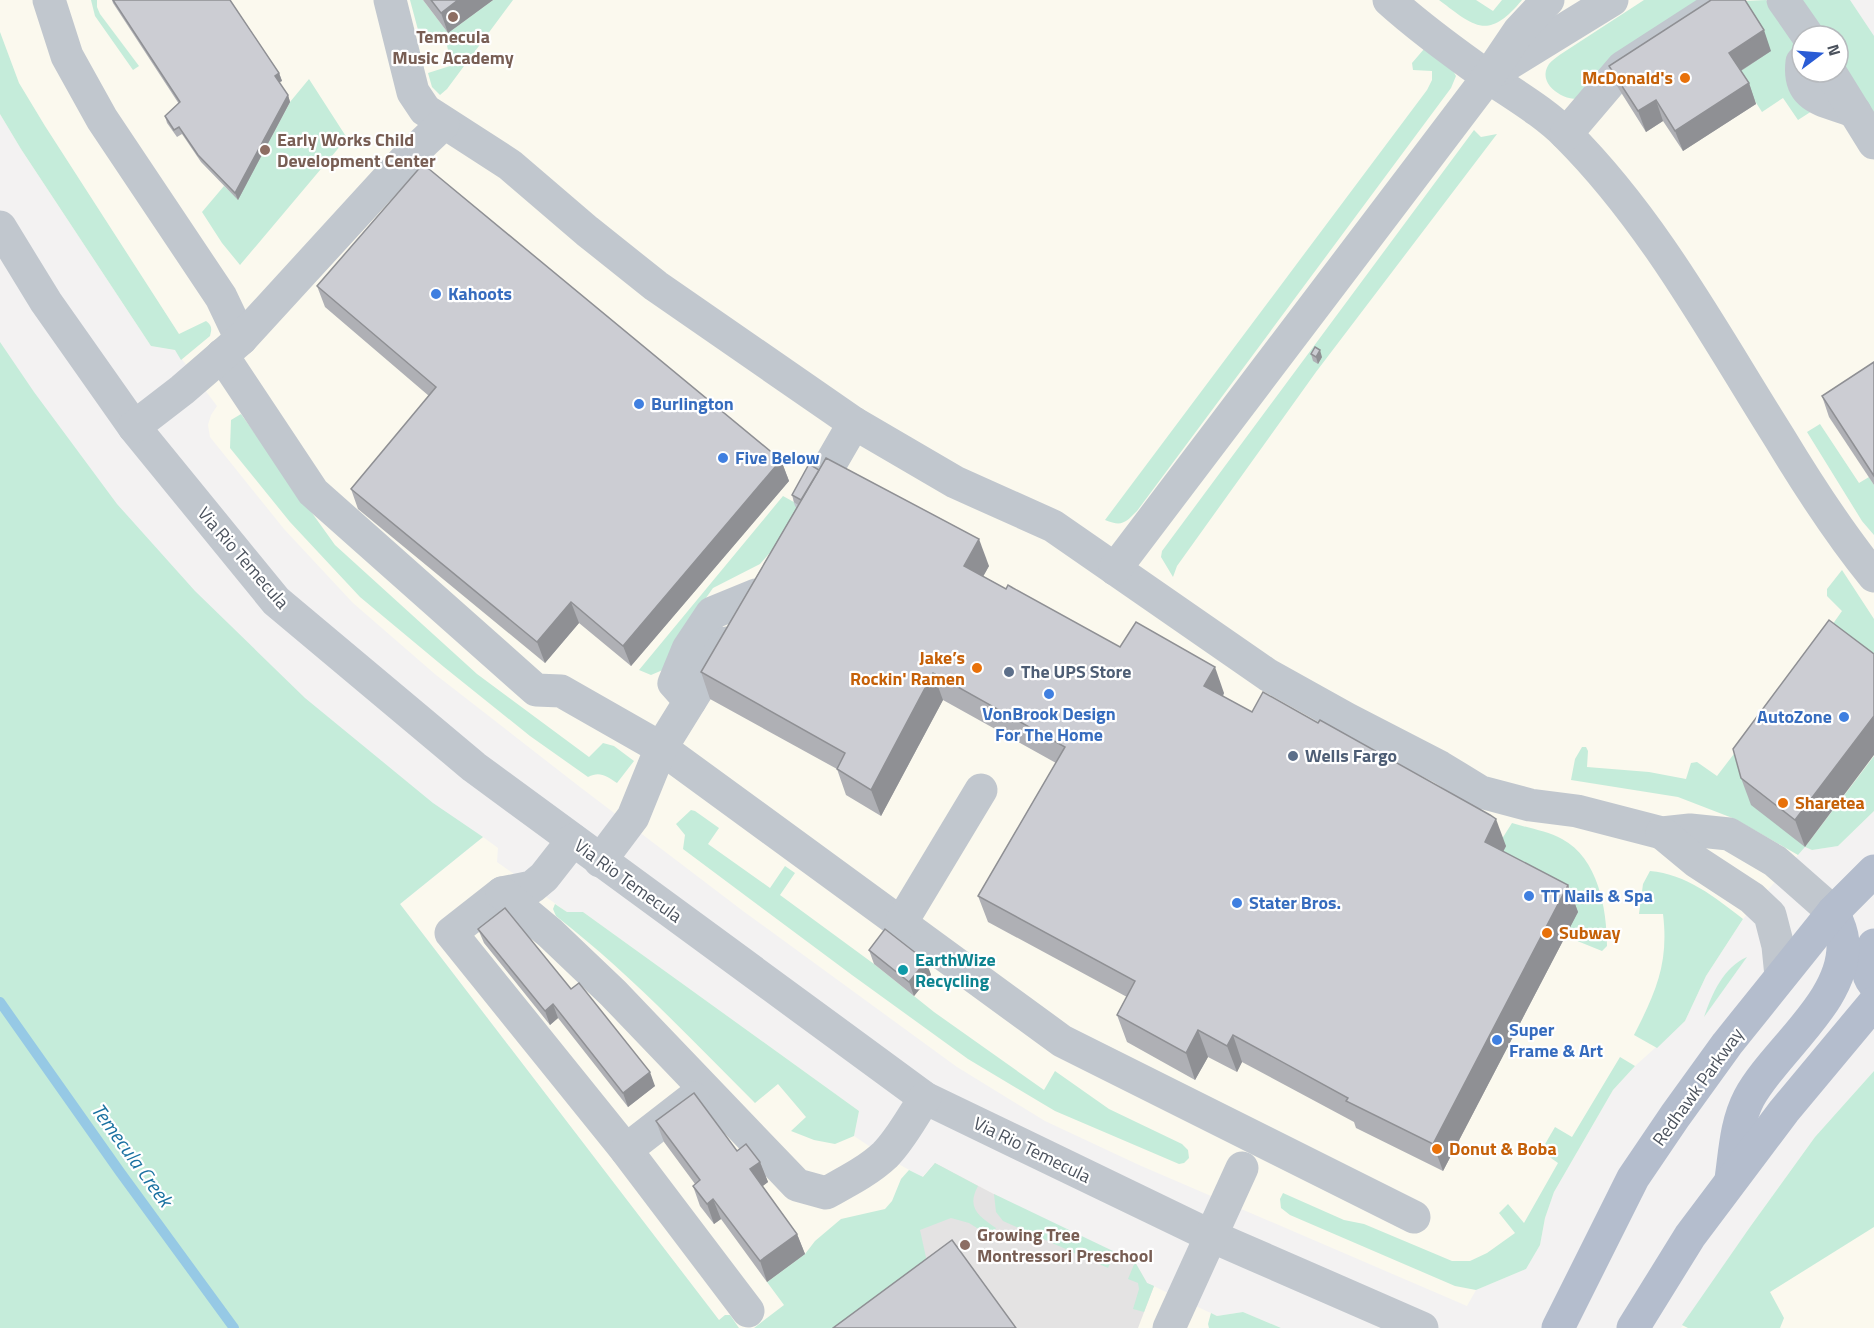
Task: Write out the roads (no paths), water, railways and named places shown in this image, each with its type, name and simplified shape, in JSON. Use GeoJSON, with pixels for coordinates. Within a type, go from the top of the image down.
{"type":"FeatureCollection","features":[{"type":"Feature","properties":{"kind":"main road","name":"Redhawk Parkway"},"geometry":{"type":"LineString","coordinates":[[1558,1328],[1633,1178],[1675,1116],[1727,1044],[1781,976],[1833,912],[1874,871]]}},
{"type":"Feature","properties":{"kind":"main road"},"geometry":{"type":"LineString","coordinates":[[1731,1181],[1738,1125],[1749,1098],[1825,999],[1834,982],[1841,962],[1843,943],[1840,926],[1833,912]]}},
{"type":"Feature","properties":{"kind":"main road"},"geometry":{"type":"LineString","coordinates":[[1874,945],[1868,964],[1868,977],[1874,984]]}},
{"type":"Feature","properties":{"kind":"main road"},"geometry":{"type":"LineString","coordinates":[[1633,1328],[1690,1236],[1784,1111],[1874,1003]]}},
{"type":"Feature","properties":{"kind":"street"},"geometry":{"type":"LineString","coordinates":[[49,0],[67,56],[102,119],[221,297],[232,347],[313,492],[536,690],[561,691],[661,748],[1062,1041],[1414,1217]]}},
{"type":"Feature","properties":{"kind":"street"},"geometry":{"type":"LineString","coordinates":[[390,0],[413,92],[425,110],[510,165],[656,286],[854,423],[955,482],[1053,526],[1268,675],[1440,767],[1481,792],[1530,805],[1576,811],[1662,832],[1690,830],[1729,834],[1775,861],[1833,912]]}},
{"type":"Feature","properties":{"kind":"street"},"geometry":{"type":"LineString","coordinates":[[1389,0],[1422,29],[1535,107],[1566,134],[1605,175],[1659,246],[1779,436],[1796,467],[1868,554]]}},
{"type":"Feature","properties":{"kind":"street"},"geometry":{"type":"LineString","coordinates":[[1115,569],[1519,32],[1548,0]]}},
{"type":"Feature","properties":{"kind":"street"},"geometry":{"type":"LineString","coordinates":[[1488,76],[1612,0]]}},
{"type":"Feature","properties":{"kind":"street"},"geometry":{"type":"LineString","coordinates":[[1566,134],[1623,67],[1727,0]]}},
{"type":"Feature","properties":{"kind":"street"},"geometry":{"type":"LineString","coordinates":[[1804,84],[1813,97],[1823,102],[1838,104],[1855,112]]}},
{"type":"Feature","properties":{"kind":"street"},"geometry":{"type":"LineString","coordinates":[[1838,84],[1874,143]]}},
{"type":"Feature","properties":{"kind":"street"},"geometry":{"type":"LineString","coordinates":[[134,427],[232,347],[405,160],[443,123]]}},
{"type":"Feature","properties":{"kind":"street","name":"Via Rio Temecula"},"geometry":{"type":"LineString","coordinates":[[0,227],[46,302],[134,427],[276,601],[474,767],[925,1098],[1211,1236],[1422,1328]]}},
{"type":"Feature","properties":{"kind":"street"},"geometry":{"type":"LineString","coordinates":[[794,527],[854,423]]}},
{"type":"Feature","properties":{"kind":"street"},"geometry":{"type":"LineString","coordinates":[[600,861],[633,817],[661,748],[772,566]]}},
{"type":"Feature","properties":{"kind":"street"},"geometry":{"type":"LineString","coordinates":[[901,923],[981,790]]}},
{"type":"Feature","properties":{"kind":"street"},"geometry":{"type":"LineString","coordinates":[[1662,832],[1697,862],[1752,898],[1770,915],[1778,945],[1781,976]]}},
{"type":"Feature","properties":{"kind":"street"},"geometry":{"type":"LineString","coordinates":[[573,840],[544,877],[532,886],[502,893],[451,933],[626,1150],[748,1311]]}},
{"type":"Feature","properties":{"kind":"street"},"geometry":{"type":"LineString","coordinates":[[502,893],[550,933],[613,993],[798,1185],[826,1193],[856,1177],[884,1156],[925,1098]]}},
{"type":"Feature","properties":{"kind":"street"},"geometry":{"type":"LineString","coordinates":[[626,1150],[704,1089]]}},
{"type":"Feature","properties":{"kind":"street"},"geometry":{"type":"LineString","coordinates":[[1169,1328],[1242,1168]]}},
{"type":"Feature","properties":{"kind":"waterway","name":"Temecula Creek"},"geometry":{"type":"LineString","coordinates":[[0,1002],[234,1328]]}},
{"type":"Feature","properties":{"kind":"place","name":"Temecula Music Academy"},"geometry":{"type":"Point","coordinates":[453,17]}},
{"type":"Feature","properties":{"kind":"place","name":"McDonald's"},"geometry":{"type":"Point","coordinates":[1685,78]}},
{"type":"Feature","properties":{"kind":"place","name":"Early Works Child Development Center"},"geometry":{"type":"Point","coordinates":[265,150]}},
{"type":"Feature","properties":{"kind":"place","name":"Kahoots"},"geometry":{"type":"Point","coordinates":[436,294]}},
{"type":"Feature","properties":{"kind":"place","name":"Burlington"},"geometry":{"type":"Point","coordinates":[639,404]}},
{"type":"Feature","properties":{"kind":"place","name":"Five Below"},"geometry":{"type":"Point","coordinates":[723,458]}},
{"type":"Feature","properties":{"kind":"place","name":"Jake’s Rockin' Ramen"},"geometry":{"type":"Point","coordinates":[977,668]}},
{"type":"Feature","properties":{"kind":"place","name":"The UPS Store"},"geometry":{"type":"Point","coordinates":[1009,672]}},
{"type":"Feature","properties":{"kind":"place","name":"VonBrook Design For The Home"},"geometry":{"type":"Point","coordinates":[1049,694]}},
{"type":"Feature","properties":{"kind":"place","name":"AutoZone"},"geometry":{"type":"Point","coordinates":[1844,717]}},
{"type":"Feature","properties":{"kind":"place","name":"Wells Fargo"},"geometry":{"type":"Point","coordinates":[1293,756]}},
{"type":"Feature","properties":{"kind":"place","name":"Sharetea"},"geometry":{"type":"Point","coordinates":[1783,803]}},
{"type":"Feature","properties":{"kind":"place","name":"TT Nails & Spa"},"geometry":{"type":"Point","coordinates":[1529,896]}},
{"type":"Feature","properties":{"kind":"place","name":"Stater Bros."},"geometry":{"type":"Point","coordinates":[1237,903]}},
{"type":"Feature","properties":{"kind":"place","name":"Subway"},"geometry":{"type":"Point","coordinates":[1547,933]}},
{"type":"Feature","properties":{"kind":"place","name":"EarthWize Recycling"},"geometry":{"type":"Point","coordinates":[903,970]}},
{"type":"Feature","properties":{"kind":"place","name":"Super Frame & Art"},"geometry":{"type":"Point","coordinates":[1497,1040]}},
{"type":"Feature","properties":{"kind":"place","name":"Donut & Boba"},"geometry":{"type":"Point","coordinates":[1437,1149]}},
{"type":"Feature","properties":{"kind":"place","name":"Growing Tree Montressori Preschool"},"geometry":{"type":"Point","coordinates":[965,1245]}}]}
